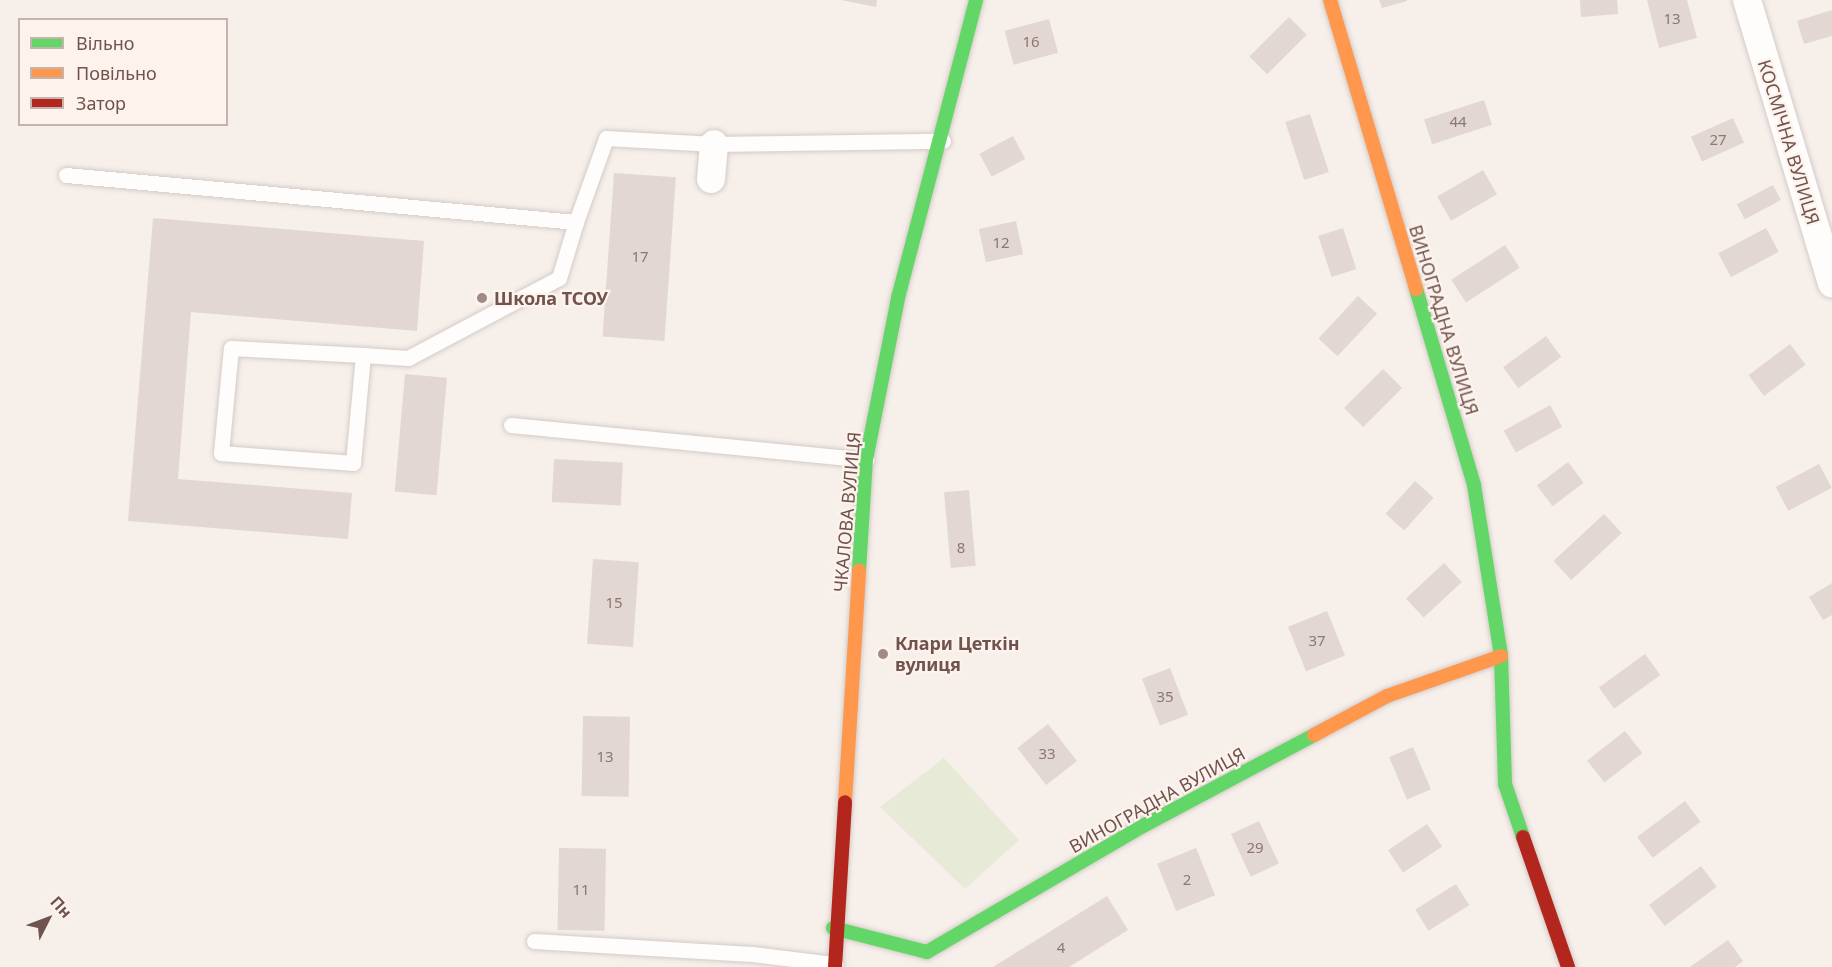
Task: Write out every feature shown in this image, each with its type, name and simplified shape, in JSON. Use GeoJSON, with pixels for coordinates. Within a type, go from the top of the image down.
{"type":"FeatureCollection","features":[{"type":"Feature","properties":{"kind":"street","name":"ЧКАЛОВА ВУЛИЦЯ"},"geometry":{"type":"LineString","coordinates":[[835,966],[833,928],[866,460],[899,294],[943,141],[976,0]]}},
{"type":"Feature","properties":{"kind":"street","name":"ВИНОГРАДНА ВУЛИЦЯ"},"geometry":{"type":"LineString","coordinates":[[1330,0],[1474,485],[1501,656],[1505,784],[1568,967]]}},
{"type":"Feature","properties":{"kind":"street","name":"КОСМІЧНА ВУЛИЦЯ"},"geometry":{"type":"LineString","coordinates":[[1747,0],[1832,284]]}},
{"type":"Feature","properties":{"kind":"street"},"geometry":{"type":"LineString","coordinates":[[711,179],[714,144]]}},
{"type":"Feature","properties":{"kind":"street","name":"ВИНОГРАДНА ВУЛИЦЯ"},"geometry":{"type":"LineString","coordinates":[[927,952],[1143,826],[1387,696],[1501,656]]}},
{"type":"Feature","properties":{"kind":"street"},"geometry":{"type":"LineString","coordinates":[[833,928],[927,952]]}},
{"type":"Feature","properties":{"kind":"lane"},"geometry":{"type":"LineString","coordinates":[[363,355],[353,463],[221,453],[231,348],[363,355],[408,358],[559,278],[606,138],[714,144],[943,141]]}},
{"type":"Feature","properties":{"kind":"lane"},"geometry":{"type":"LineString","coordinates":[[66,175],[576,222]]}},
{"type":"Feature","properties":{"kind":"lane"},"geometry":{"type":"LineString","coordinates":[[511,425],[866,460]]}},
{"type":"Feature","properties":{"kind":"lane"},"geometry":{"type":"LineString","coordinates":[[534,941],[752,954],[835,966]]}},
{"type":"Feature","properties":{"kind":"lane"},"geometry":{"type":"LineString","coordinates":[[927,952],[932,967]]}},
{"type":"Feature","properties":{"kind":"green space"},"geometry":{"type":"Polygon","coordinates":[[[944,758],[1019,840],[965,889],[880,807],[944,758]]]}},
{"type":"Feature","properties":{"kind":"building"},"geometry":{"type":"Polygon","coordinates":[[[841,0],[877,0],[876,7],[841,0]]]}},
{"type":"Feature","properties":{"kind":"building"},"geometry":{"type":"Polygon","coordinates":[[[1379,0],[1407,0],[1407,1],[1382,8],[1379,0]]]}},
{"type":"Feature","properties":{"kind":"building"},"geometry":{"type":"Polygon","coordinates":[[[1580,0],[1617,0],[1618,14],[1581,17],[1580,0]]]}},
{"type":"Feature","properties":{"kind":"building"},"geometry":{"type":"Polygon","coordinates":[[[1647,0],[1687,0],[1697,38],[1659,48],[1647,0]]]}},
{"type":"Feature","properties":{"kind":"building"},"geometry":{"type":"Polygon","coordinates":[[[1832,10],[1832,36],[1804,44],[1797,21],[1832,10]]]}},
{"type":"Feature","properties":{"kind":"building"},"geometry":{"type":"Polygon","coordinates":[[[1289,17],[1307,35],[1267,74],[1249,57],[1289,17]]]}},
{"type":"Feature","properties":{"kind":"building"},"geometry":{"type":"Polygon","coordinates":[[[1049,19],[1058,53],[1014,65],[1005,31],[1049,19]]]}},
{"type":"Feature","properties":{"kind":"building"},"geometry":{"type":"Polygon","coordinates":[[[1484,100],[1492,125],[1432,144],[1424,119],[1484,100]]]}},
{"type":"Feature","properties":{"kind":"building"},"geometry":{"type":"Polygon","coordinates":[[[1310,114],[1329,172],[1304,180],[1285,122],[1310,114]]]}},
{"type":"Feature","properties":{"kind":"building"},"geometry":{"type":"Polygon","coordinates":[[[1733,118],[1744,143],[1702,161],[1691,137],[1733,118]]]}},
{"type":"Feature","properties":{"kind":"building"},"geometry":{"type":"Polygon","coordinates":[[[1013,136],[1025,159],[992,177],[979,154],[1013,136]]]}},
{"type":"Feature","properties":{"kind":"building"},"geometry":{"type":"Polygon","coordinates":[[[1483,170],[1497,194],[1451,221],[1437,196],[1483,170]]]}},
{"type":"Feature","properties":{"kind":"building"},"geometry":{"type":"Polygon","coordinates":[[[614,173],[676,177],[664,341],[603,337],[614,173]]]}},
{"type":"Feature","properties":{"kind":"building"},"geometry":{"type":"Polygon","coordinates":[[[1773,185],[1781,200],[1745,219],[1737,204],[1773,185]]]}},
{"type":"Feature","properties":{"kind":"building"},"geometry":{"type":"Polygon","coordinates":[[[153,218],[424,241],[417,331],[191,312],[178,479],[352,493],[348,539],[128,521],[153,218]]]}},
{"type":"Feature","properties":{"kind":"building"},"geometry":{"type":"Polygon","coordinates":[[[1016,221],[1023,254],[986,262],[979,229],[1016,221]]]}},
{"type":"Feature","properties":{"kind":"building"},"geometry":{"type":"Polygon","coordinates":[[[1343,228],[1356,269],[1332,277],[1318,236],[1343,228]]]}},
{"type":"Feature","properties":{"kind":"building"},"geometry":{"type":"Polygon","coordinates":[[[1766,228],[1779,252],[1731,277],[1718,253],[1766,228]]]}},
{"type":"Feature","properties":{"kind":"building"},"geometry":{"type":"Polygon","coordinates":[[[1505,245],[1520,268],[1466,303],[1451,280],[1505,245]]]}},
{"type":"Feature","properties":{"kind":"building"},"geometry":{"type":"Polygon","coordinates":[[[1358,296],[1377,314],[1337,356],[1318,338],[1358,296]]]}},
{"type":"Feature","properties":{"kind":"building"},"geometry":{"type":"Polygon","coordinates":[[[1546,336],[1561,357],[1518,388],[1503,367],[1546,336]]]}},
{"type":"Feature","properties":{"kind":"building"},"geometry":{"type":"Polygon","coordinates":[[[1790,344],[1806,365],[1764,396],[1748,375],[1790,344]]]}},
{"type":"Feature","properties":{"kind":"building"},"geometry":{"type":"Polygon","coordinates":[[[1383,369],[1402,388],[1363,427],[1344,408],[1383,369]]]}},
{"type":"Feature","properties":{"kind":"building"},"geometry":{"type":"Polygon","coordinates":[[[405,374],[447,378],[437,495],[395,492],[405,374]]]}},
{"type":"Feature","properties":{"kind":"building"},"geometry":{"type":"Polygon","coordinates":[[[1550,405],[1562,427],[1516,453],[1504,431],[1550,405]]]}},
{"type":"Feature","properties":{"kind":"building"},"geometry":{"type":"Polygon","coordinates":[[[554,459],[623,463],[621,506],[552,502],[554,459]]]}},
{"type":"Feature","properties":{"kind":"building"},"geometry":{"type":"Polygon","coordinates":[[[1568,462],[1584,483],[1553,506],[1537,485],[1568,462]]]}},
{"type":"Feature","properties":{"kind":"building"},"geometry":{"type":"Polygon","coordinates":[[[1819,464],[1832,488],[1788,511],[1776,487],[1819,464]]]}},
{"type":"Feature","properties":{"kind":"building"},"geometry":{"type":"Polygon","coordinates":[[[1415,481],[1434,498],[1404,530],[1386,514],[1415,481]]]}},
{"type":"Feature","properties":{"kind":"building"},"geometry":{"type":"Polygon","coordinates":[[[969,490],[976,566],[951,568],[944,492],[969,490]]]}},
{"type":"Feature","properties":{"kind":"building"},"geometry":{"type":"Polygon","coordinates":[[[1604,514],[1622,533],[1571,580],[1554,561],[1604,514]]]}},
{"type":"Feature","properties":{"kind":"building"},"geometry":{"type":"Polygon","coordinates":[[[593,559],[639,562],[633,647],[587,644],[593,559]]]}},
{"type":"Feature","properties":{"kind":"building"},"geometry":{"type":"Polygon","coordinates":[[[1444,563],[1462,582],[1424,617],[1406,598],[1444,563]]]}},
{"type":"Feature","properties":{"kind":"building"},"geometry":{"type":"Polygon","coordinates":[[[1832,583],[1832,615],[1823,620],[1809,597],[1832,583]]]}},
{"type":"Feature","properties":{"kind":"building"},"geometry":{"type":"Polygon","coordinates":[[[1327,611],[1345,656],[1306,671],[1288,627],[1327,611]]]}},
{"type":"Feature","properties":{"kind":"building"},"geometry":{"type":"Polygon","coordinates":[[[1645,654],[1660,675],[1614,709],[1599,688],[1645,654]]]}},
{"type":"Feature","properties":{"kind":"building"},"geometry":{"type":"Polygon","coordinates":[[[1170,668],[1188,715],[1160,725],[1142,679],[1170,668]]]}},
{"type":"Feature","properties":{"kind":"building"},"geometry":{"type":"Polygon","coordinates":[[[583,716],[630,717],[629,797],[582,796],[583,716]]]}},
{"type":"Feature","properties":{"kind":"building"},"geometry":{"type":"Polygon","coordinates":[[[1048,724],[1077,761],[1046,785],[1017,748],[1048,724]]]}},
{"type":"Feature","properties":{"kind":"building"},"geometry":{"type":"Polygon","coordinates":[[[1625,731],[1642,753],[1604,783],[1587,761],[1625,731]]]}},
{"type":"Feature","properties":{"kind":"building"},"geometry":{"type":"Polygon","coordinates":[[[1413,747],[1431,789],[1407,800],[1389,757],[1413,747]]]}},
{"type":"Feature","properties":{"kind":"building"},"geometry":{"type":"Polygon","coordinates":[[[1685,801],[1701,822],[1653,858],[1637,837],[1685,801]]]}},
{"type":"Feature","properties":{"kind":"building"},"geometry":{"type":"Polygon","coordinates":[[[1259,821],[1279,864],[1251,877],[1231,834],[1259,821]]]}},
{"type":"Feature","properties":{"kind":"building"},"geometry":{"type":"Polygon","coordinates":[[[1427,824],[1442,846],[1403,873],[1388,850],[1427,824]]]}},
{"type":"Feature","properties":{"kind":"building"},"geometry":{"type":"Polygon","coordinates":[[[559,848],[606,849],[605,931],[558,930],[559,848]]]}},
{"type":"Feature","properties":{"kind":"building"},"geometry":{"type":"Polygon","coordinates":[[[1196,848],[1215,895],[1176,911],[1157,864],[1196,848]]]}},
{"type":"Feature","properties":{"kind":"building"},"geometry":{"type":"Polygon","coordinates":[[[1701,866],[1717,887],[1665,926],[1649,905],[1701,866]]]}},
{"type":"Feature","properties":{"kind":"building"},"geometry":{"type":"Polygon","coordinates":[[[1456,884],[1469,905],[1429,931],[1415,909],[1456,884]]]}},
{"type":"Feature","properties":{"kind":"building"},"geometry":{"type":"Polygon","coordinates":[[[1107,896],[1128,930],[1069,967],[993,967],[1107,896]]]}},
{"type":"Feature","properties":{"kind":"building"},"geometry":{"type":"Polygon","coordinates":[[[1728,940],[1743,961],[1735,967],[1690,967],[1728,940]]]}},
{"type":"Feature","properties":{"kind":"traffic: fast"},"geometry":{"type":"LineString","coordinates":[[859,570],[866,460],[899,294],[976,0]]}},
{"type":"Feature","properties":{"kind":"traffic: fast"},"geometry":{"type":"LineString","coordinates":[[1416,289],[1474,485],[1501,656],[1505,784],[1523,837]]}},
{"type":"Feature","properties":{"kind":"traffic: fast"},"geometry":{"type":"LineString","coordinates":[[833,928],[927,952],[1143,826],[1314,735]]}},
{"type":"Feature","properties":{"kind":"traffic: slow"},"geometry":{"type":"LineString","coordinates":[[1330,0],[1416,289]]}},
{"type":"Feature","properties":{"kind":"traffic: slow"},"geometry":{"type":"LineString","coordinates":[[845,802],[859,570]]}},
{"type":"Feature","properties":{"kind":"traffic: slow"},"geometry":{"type":"LineString","coordinates":[[1314,735],[1387,696],[1501,656]]}},
{"type":"Feature","properties":{"kind":"traffic: jam"},"geometry":{"type":"LineString","coordinates":[[835,967],[845,802]]}},
{"type":"Feature","properties":{"kind":"traffic: jam"},"geometry":{"type":"LineString","coordinates":[[1523,837],[1568,967]]}},
{"type":"Feature","properties":{"kind":"place","name":"Школа ТСОУ"},"geometry":{"type":"Point","coordinates":[482,298]}},
{"type":"Feature","properties":{"kind":"place","name":"Клари Цеткін вулиця"},"geometry":{"type":"Point","coordinates":[883,654]}}]}
